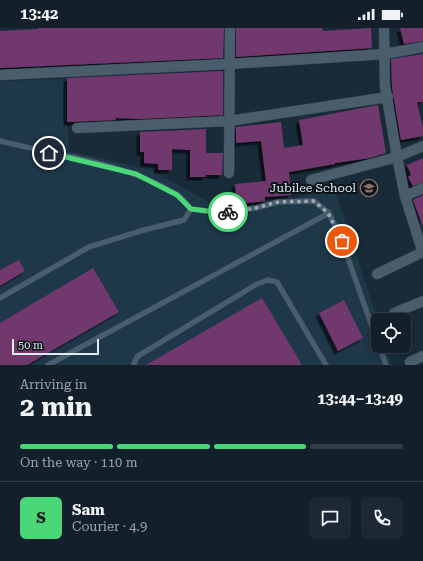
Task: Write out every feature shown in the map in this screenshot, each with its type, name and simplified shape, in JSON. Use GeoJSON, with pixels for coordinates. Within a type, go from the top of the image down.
{"type":"FeatureCollection","features":[{"type":"Feature","properties":{"kind":"street"},"geometry":{"type":"LineString","coordinates":[[229,173],[230,28]]}},
{"type":"Feature","properties":{"kind":"street"},"geometry":{"type":"LineString","coordinates":[[377,274],[423,253],[405,196],[397,156],[385,86],[384,28]]}},
{"type":"Feature","properties":{"kind":"street"},"geometry":{"type":"LineString","coordinates":[[0,75],[229,64],[385,54],[423,48]]}},
{"type":"Feature","properties":{"kind":"street"},"geometry":{"type":"LineString","coordinates":[[76,128],[229,121],[388,97]]}},
{"type":"Feature","properties":{"kind":"street"},"geometry":{"type":"LineString","coordinates":[[311,180],[397,156],[423,146]]}},
{"type":"Feature","properties":{"kind":"street"},"geometry":{"type":"LineString","coordinates":[[405,196],[423,188]]}},
{"type":"Feature","properties":{"kind":"street"},"geometry":{"type":"LineString","coordinates":[[394,313],[423,301]]}},
{"type":"Feature","properties":{"kind":"street"},"geometry":{"type":"LineString","coordinates":[[410,362],[423,356]]}},
{"type":"Feature","properties":{"kind":"lane"},"geometry":{"type":"LineString","coordinates":[[0,141],[92,162],[136,174],[177,195],[191,209],[227,212],[256,208],[278,202],[314,201],[328,213],[342,241],[371,325]]}},
{"type":"Feature","properties":{"kind":"lane"},"geometry":{"type":"LineString","coordinates":[[0,298],[89,247],[144,230],[184,220],[191,209]]}},
{"type":"Feature","properties":{"kind":"lane"},"geometry":{"type":"LineString","coordinates":[[48,365],[328,213]]}},
{"type":"Feature","properties":{"kind":"lane"},"geometry":{"type":"LineString","coordinates":[[135,365],[134,363],[138,356],[257,284],[268,280],[277,282],[326,365]]}},
{"type":"Feature","properties":{"kind":"lane"},"geometry":{"type":"LineString","coordinates":[[381,353],[386,365]]}},
{"type":"Feature","properties":{"kind":"shaded area"},"geometry":{"type":"Polygon","coordinates":[[[65,79],[69,151],[152,170],[234,216],[334,187],[375,313],[371,313],[371,353],[388,353],[392,365],[0,365],[0,81],[65,79]]]}},
{"type":"Feature","properties":{"kind":"building"},"geometry":{"type":"Polygon","coordinates":[[[38,28],[224,28],[223,58],[0,68],[0,31],[38,28]]]}},
{"type":"Feature","properties":{"kind":"building"},"geometry":{"type":"Polygon","coordinates":[[[236,28],[322,28],[323,31],[371,28],[372,48],[236,57],[236,28]]]}},
{"type":"Feature","properties":{"kind":"building"},"geometry":{"type":"Polygon","coordinates":[[[400,28],[423,28],[423,41],[404,44],[400,28]]]}},
{"type":"Feature","properties":{"kind":"building"},"geometry":{"type":"Polygon","coordinates":[[[423,54],[423,102],[417,102],[423,128],[423,136],[401,140],[392,88],[391,59],[423,54]]]}},
{"type":"Feature","properties":{"kind":"building"},"geometry":{"type":"Polygon","coordinates":[[[223,71],[223,115],[140,119],[115,118],[116,120],[67,122],[67,78],[223,71]]]}},
{"type":"Feature","properties":{"kind":"building"},"geometry":{"type":"Polygon","coordinates":[[[378,105],[386,153],[370,158],[289,172],[291,195],[265,197],[265,201],[237,204],[235,184],[266,181],[261,141],[236,143],[236,127],[281,122],[284,148],[303,145],[299,120],[378,105]]]}},
{"type":"Feature","properties":{"kind":"building"},"geometry":{"type":"Polygon","coordinates":[[[206,129],[206,153],[223,153],[222,175],[190,177],[190,150],[172,149],[172,170],[158,170],[158,164],[144,163],[144,152],[140,152],[140,132],[206,129]]]}},
{"type":"Feature","properties":{"kind":"building"},"geometry":{"type":"Polygon","coordinates":[[[423,158],[423,182],[413,186],[408,177],[411,175],[407,165],[423,158]]]}},
{"type":"Feature","properties":{"kind":"building"},"geometry":{"type":"Polygon","coordinates":[[[423,195],[423,227],[413,200],[423,195]]]}},
{"type":"Feature","properties":{"kind":"building"},"geometry":{"type":"Polygon","coordinates":[[[19,260],[25,271],[0,286],[0,270],[19,260]]]}},
{"type":"Feature","properties":{"kind":"building"},"geometry":{"type":"Polygon","coordinates":[[[93,268],[119,312],[27,365],[0,365],[0,323],[93,268]]]}},
{"type":"Feature","properties":{"kind":"building"},"geometry":{"type":"Polygon","coordinates":[[[262,298],[302,365],[146,365],[262,298]]]}},
{"type":"Feature","properties":{"kind":"building"},"geometry":{"type":"Polygon","coordinates":[[[344,300],[363,338],[338,351],[319,313],[344,300]]]}},
{"type":"Feature","properties":{"kind":"way so far"},"geometry":{"type":"LineString","coordinates":[[228,212],[256,208],[278,202],[314,201],[328,213],[342,241]]}},
{"type":"Feature","properties":{"kind":"place","name":"Jubilee School"},"geometry":{"type":"Point","coordinates":[369,188]}},
{"type":"Feature","properties":{"kind":"route"},"geometry":{"type":"LineString","coordinates":[[49,153],[92,162],[136,174],[177,195],[191,209],[228,212]]}}]}
